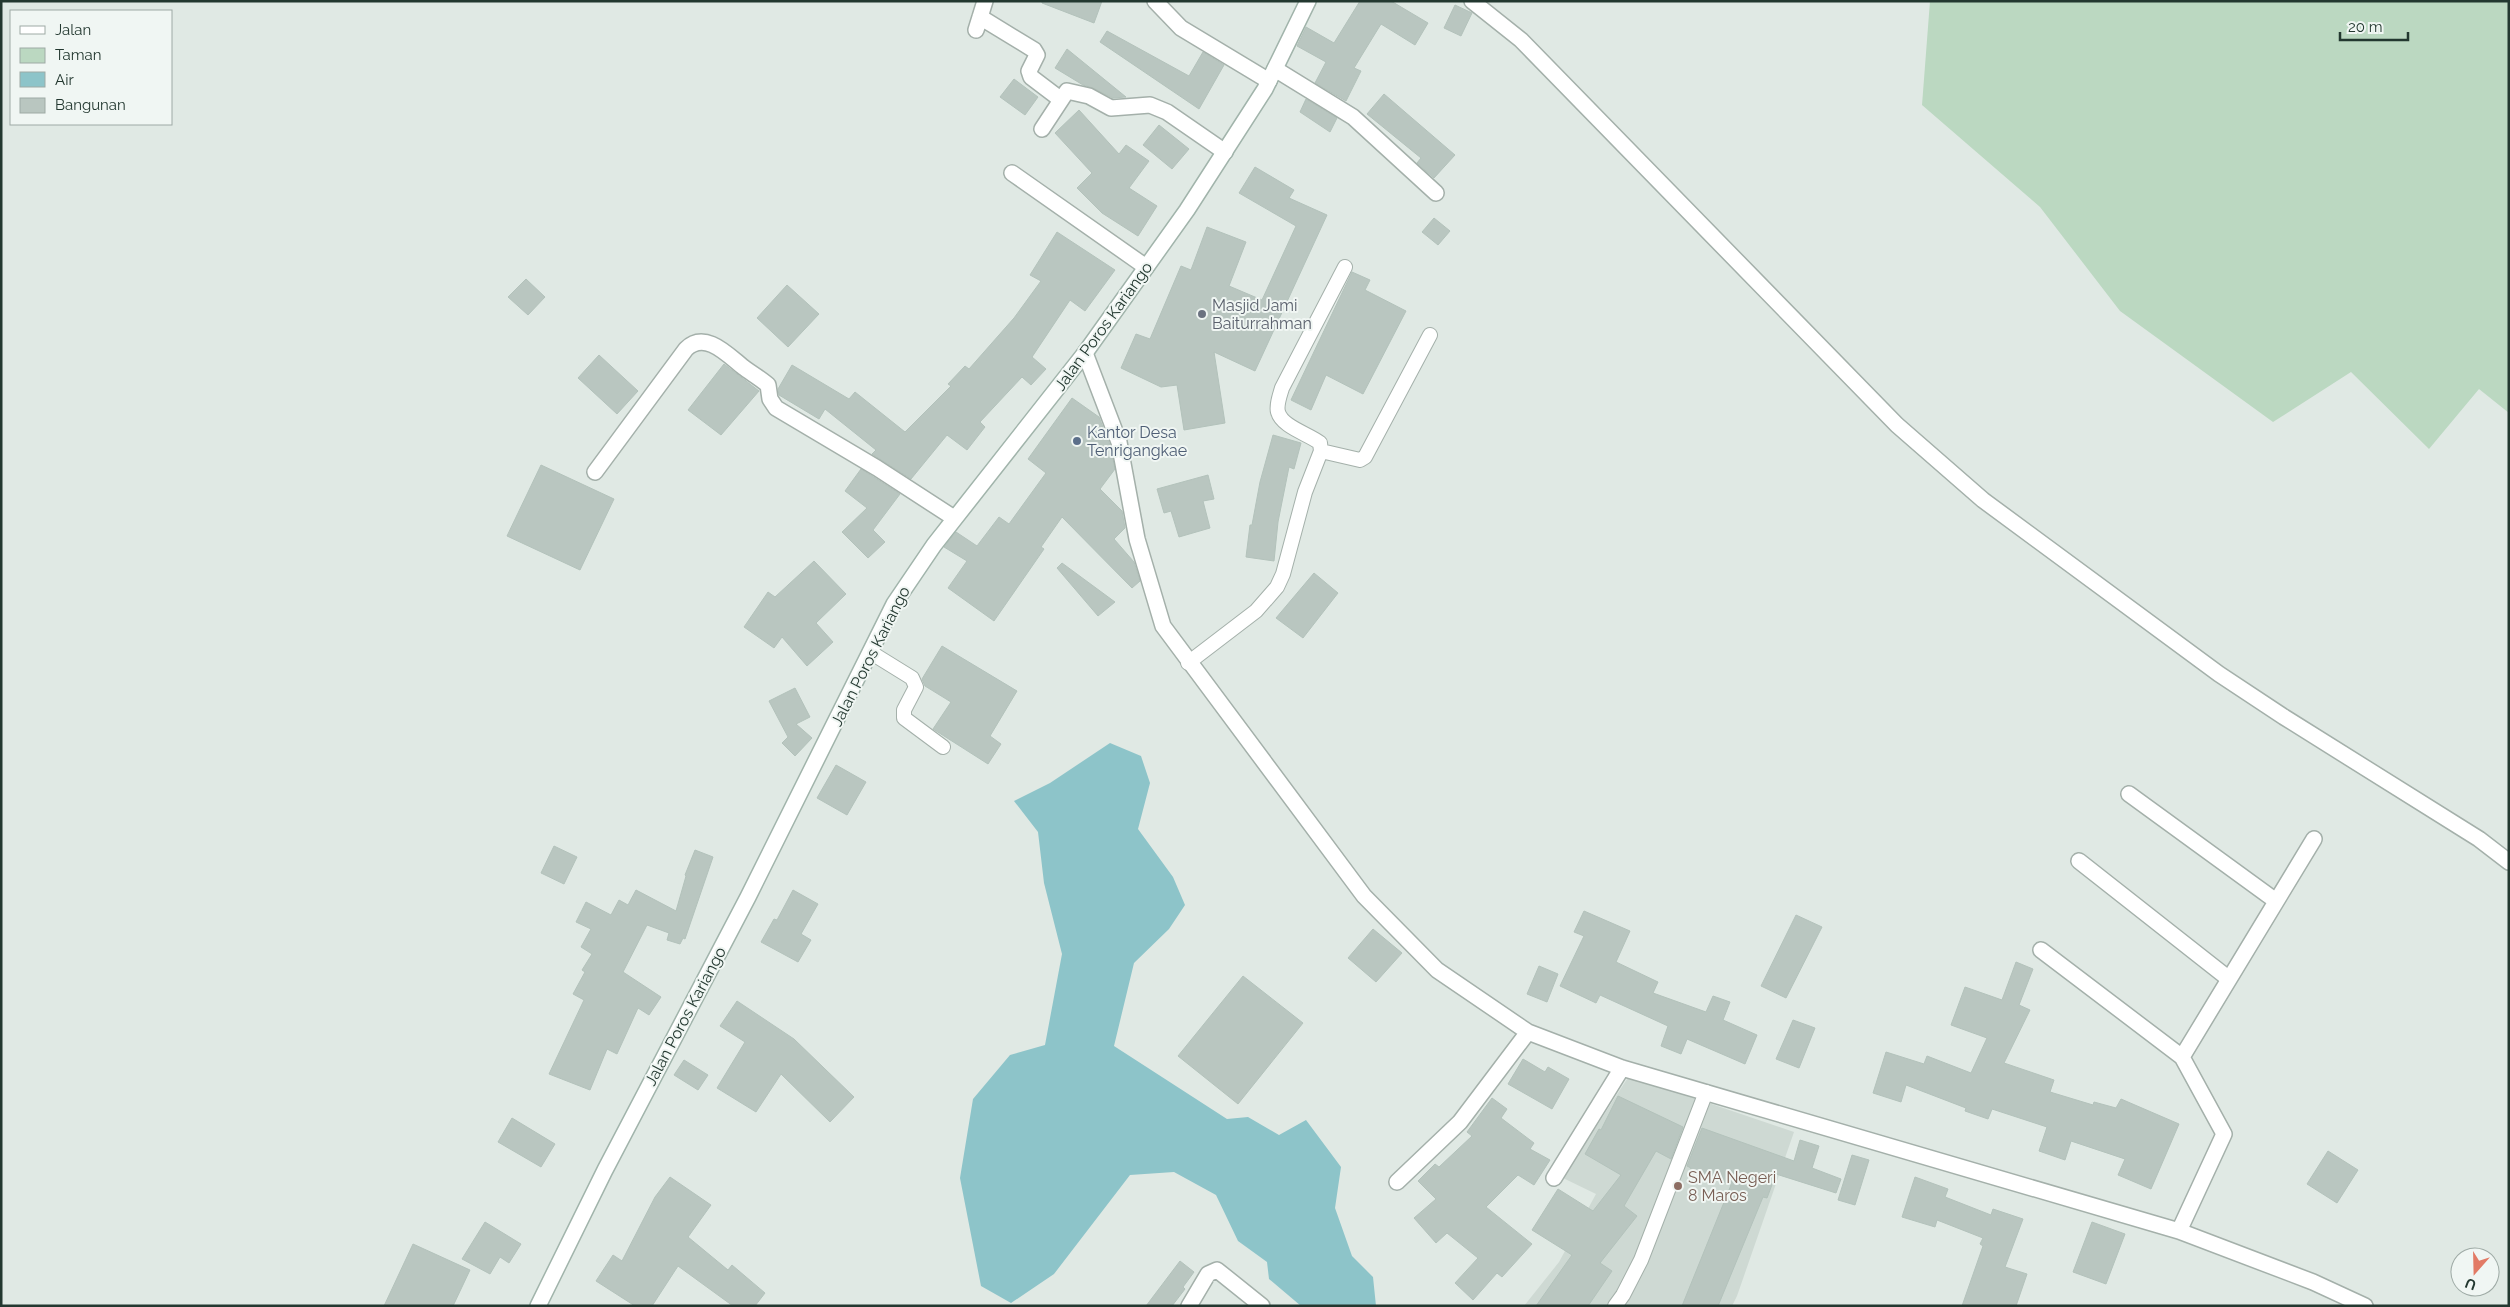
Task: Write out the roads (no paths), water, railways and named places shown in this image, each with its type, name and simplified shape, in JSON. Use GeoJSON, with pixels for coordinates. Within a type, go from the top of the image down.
{"type":"FeatureCollection","features":[{"type":"Feature","properties":{"kind":"street"},"geometry":{"type":"LineString","coordinates":[[985,1],[978,23],[1034,50],[1037,55],[1029,70],[1031,77],[1060,99]]}},
{"type":"Feature","properties":{"kind":"street"},"geometry":{"type":"LineString","coordinates":[[1155,1],[1181,28],[1353,117],[1436,193]]}},
{"type":"Feature","properties":{"kind":"street","name":"Jalan Poros Kariango"},"geometry":{"type":"LineString","coordinates":[[538,1306],[604,1170],[748,897],[899,596],[954,518],[1085,353],[1146,267],[1225,152],[1272,75],[1308,1]]}},
{"type":"Feature","properties":{"kind":"street"},"geometry":{"type":"LineString","coordinates":[[1472,1],[1521,40],[1896,425],[1949,472],[2023,531],[2251,695],[2438,813],[2509,862]]}},
{"type":"Feature","properties":{"kind":"street"},"geometry":{"type":"LineString","coordinates":[[1042,129],[1067,91],[1076,91],[1111,108],[1150,105],[1166,112],[1225,152]]}},
{"type":"Feature","properties":{"kind":"street"},"geometry":{"type":"LineString","coordinates":[[1012,173],[1146,267]]}},
{"type":"Feature","properties":{"kind":"street"},"geometry":{"type":"LineString","coordinates":[[595,472],[686,349],[693,344],[705,343],[716,346],[768,385],[770,399],[776,408],[869,463],[954,518]]}},
{"type":"Feature","properties":{"kind":"street"},"geometry":{"type":"LineString","coordinates":[[1085,353],[1119,442],[1137,539],[1163,626],[1188,663],[1364,896],[1437,970],[1528,1032],[1622,1068],[2179,1231],[2313,1282],[2365,1306]]}},
{"type":"Feature","properties":{"kind":"street"},"geometry":{"type":"LineString","coordinates":[[2129,794],[2276,901]]}},
{"type":"Feature","properties":{"kind":"street"},"geometry":{"type":"LineString","coordinates":[[2182,1057],[2314,839]]}},
{"type":"Feature","properties":{"kind":"street"},"geometry":{"type":"LineString","coordinates":[[2079,861],[2229,978]]}},
{"type":"Feature","properties":{"kind":"street"},"geometry":{"type":"LineString","coordinates":[[2041,950],[2182,1057],[2224,1134],[2179,1231]]}},
{"type":"Feature","properties":{"kind":"street"},"geometry":{"type":"LineString","coordinates":[[1398,1182],[1460,1122],[1528,1032]]}},
{"type":"Feature","properties":{"kind":"street"},"geometry":{"type":"LineString","coordinates":[[1554,1178],[1622,1068]]}},
{"type":"Feature","properties":{"kind":"street"},"geometry":{"type":"LineString","coordinates":[[1188,1306],[1208,1274],[1217,1270],[1252,1303]]}},
{"type":"Feature","properties":{"kind":"lane"},"geometry":{"type":"LineString","coordinates":[[1188,663],[1256,611],[1277,587],[1283,574],[1305,492],[1321,451],[1320,443],[1282,420],[1277,412],[1278,404],[1282,388],[1345,267]]}},
{"type":"Feature","properties":{"kind":"lane"},"geometry":{"type":"LineString","coordinates":[[1321,451],[1360,460],[1365,457],[1430,335]]}},
{"type":"Feature","properties":{"kind":"lane"},"geometry":{"type":"LineString","coordinates":[[870,652],[912,678],[916,687],[904,710],[904,718],[943,747]]}},
{"type":"Feature","properties":{"kind":"lane"},"geometry":{"type":"LineString","coordinates":[[1614,1306],[1623,1295],[1641,1260],[1706,1092]]}},
{"type":"Feature","properties":{"kind":"water"},"geometry":{"type":"Polygon","coordinates":[[[1110,743],[1141,756],[1150,783],[1138,829],[1173,877],[1185,905],[1169,929],[1134,963],[1114,1046],[1227,1119],[1248,1117],[1279,1135],[1306,1120],[1341,1167],[1335,1208],[1352,1256],[1373,1277],[1376,1306],[1301,1306],[1269,1279],[1267,1262],[1238,1241],[1216,1195],[1174,1172],[1130,1175],[1054,1274],[1011,1303],[981,1286],[960,1178],[973,1099],[1010,1055],[1045,1045],[1062,954],[1044,883],[1038,832],[1014,801],[1050,783],[1110,743]]]}},
{"type":"Feature","properties":{"kind":"place","name":"Masjid Jami Baiturrahman"},"geometry":{"type":"Point","coordinates":[1202,314]}},
{"type":"Feature","properties":{"kind":"place","name":"Kantor Desa Tenrigangkae"},"geometry":{"type":"Point","coordinates":[1077,441]}},
{"type":"Feature","properties":{"kind":"place","name":"SMA Negeri 8 Maros"},"geometry":{"type":"Point","coordinates":[1678,1186]}}]}
